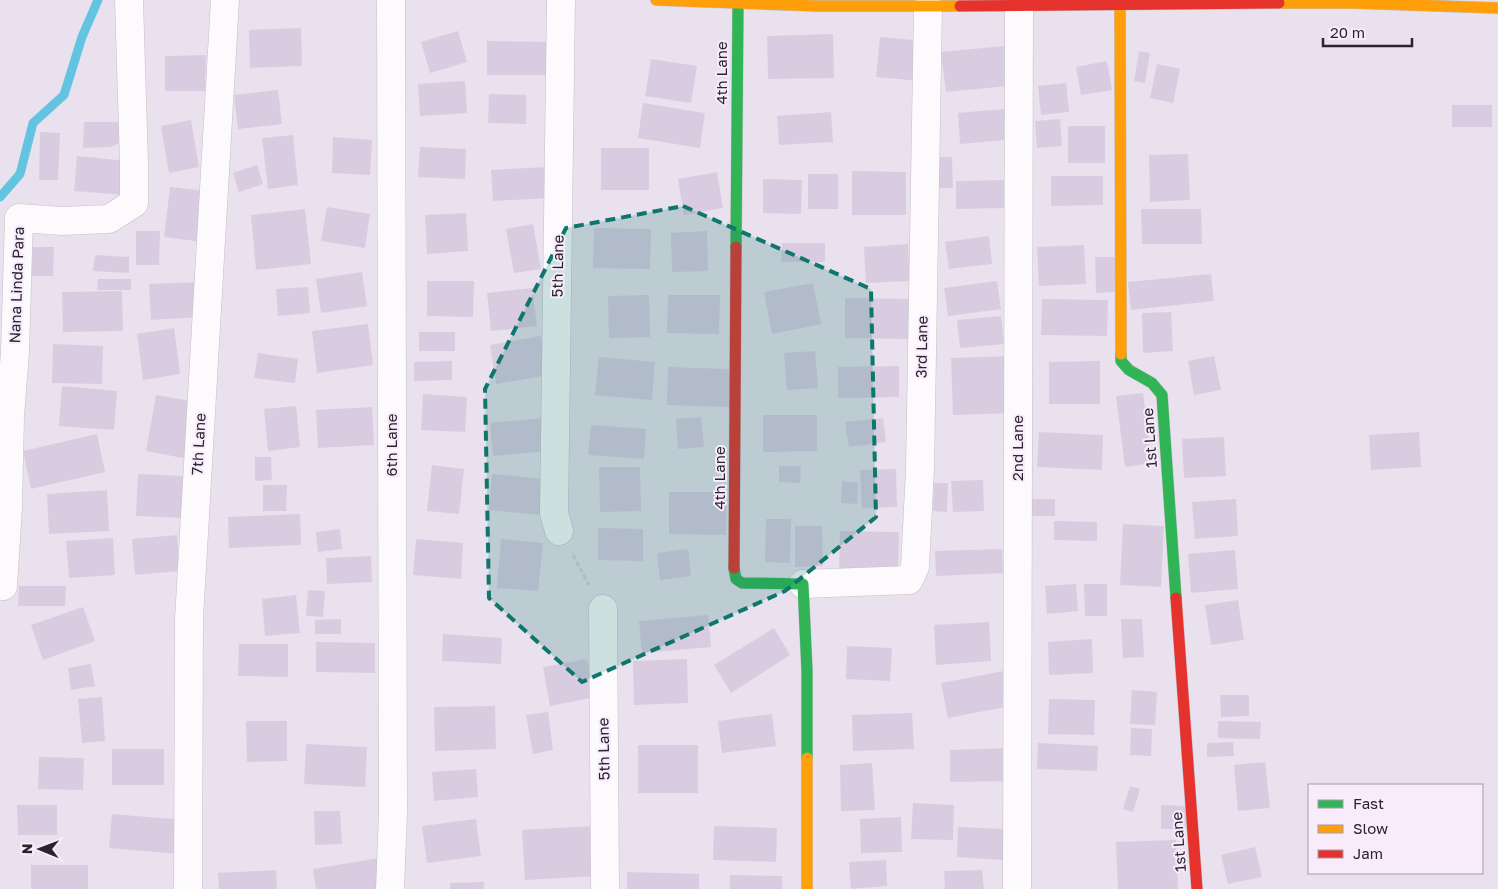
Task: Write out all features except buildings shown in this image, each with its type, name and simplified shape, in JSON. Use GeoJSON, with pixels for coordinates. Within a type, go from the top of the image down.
{"type":"FeatureCollection","features":[{"type":"Feature","properties":{"kind":"street","name":"Nana Linda Para"},"geometry":{"type":"LineString","coordinates":[[3,586],[8,507],[10,416],[15,352],[19,218],[62,221],[109,219],[134,204],[129,0]]}},
{"type":"Feature","properties":{"kind":"street","name":"7th Lane"},"geometry":{"type":"LineString","coordinates":[[188,889],[189,619],[225,0]]}},
{"type":"Feature","properties":{"kind":"street","name":"6th Lane"},"geometry":{"type":"LineString","coordinates":[[390,889],[392,813],[391,0]]}},
{"type":"Feature","properties":{"kind":"street","name":"5th Lane"},"geometry":{"type":"LineString","coordinates":[[559,531],[554,513],[561,0]]}},
{"type":"Feature","properties":{"kind":"street"},"geometry":{"type":"LineString","coordinates":[[656,0],[738,5],[928,7],[1306,3],[1498,8]]}},
{"type":"Feature","properties":{"kind":"street","name":"1st Lane"},"geometry":{"type":"LineString","coordinates":[[1120,4],[1121,361],[1129,370],[1152,383],[1162,395],[1197,889]]}},
{"type":"Feature","properties":{"kind":"street","name":"4th Lane"},"geometry":{"type":"LineString","coordinates":[[738,5],[734,573],[736,579],[742,583],[803,584]]}},
{"type":"Feature","properties":{"kind":"street","name":"3rd Lane"},"geometry":{"type":"LineString","coordinates":[[803,584],[909,580],[915,567],[920,459],[928,7]]}},
{"type":"Feature","properties":{"kind":"street","name":"2nd Lane"},"geometry":{"type":"LineString","coordinates":[[1017,889],[1019,7]]}},
{"type":"Feature","properties":{"kind":"street"},"geometry":{"type":"LineString","coordinates":[[803,584],[807,672],[807,889]]}},
{"type":"Feature","properties":{"kind":"street","name":"5th Lane"},"geometry":{"type":"LineString","coordinates":[[603,609],[605,889]]}},
{"type":"Feature","properties":{"kind":"path"},"geometry":{"type":"LineString","coordinates":[[559,531],[603,609]]}},
{"type":"Feature","properties":{"kind":"highlighted area"},"geometry":{"type":"Polygon","coordinates":[[[683,206],[871,289],[876,517],[785,591],[582,682],[489,598],[485,389],[566,228],[683,206]]]}},
{"type":"Feature","properties":{"kind":"waterway"},"geometry":{"type":"LineString","coordinates":[[0,197],[20,174],[33,123],[64,95],[82,37],[98,0]]}},
{"type":"Feature","properties":{"kind":"traffic: fast"},"geometry":{"type":"LineString","coordinates":[[736,247],[738,5]]}},
{"type":"Feature","properties":{"kind":"traffic: fast"},"geometry":{"type":"LineString","coordinates":[[1121,354],[1121,361],[1129,370],[1152,383],[1162,395],[1176,598]]}},
{"type":"Feature","properties":{"kind":"traffic: fast"},"geometry":{"type":"LineString","coordinates":[[734,568],[736,579],[742,583],[803,584],[807,671],[807,758]]}},
{"type":"Feature","properties":{"kind":"traffic: slow"},"geometry":{"type":"LineString","coordinates":[[656,0],[818,6],[960,6]]}},
{"type":"Feature","properties":{"kind":"traffic: slow"},"geometry":{"type":"LineString","coordinates":[[1279,3],[1352,3],[1498,8]]}},
{"type":"Feature","properties":{"kind":"traffic: slow"},"geometry":{"type":"LineString","coordinates":[[1120,4],[1121,354]]}},
{"type":"Feature","properties":{"kind":"traffic: slow"},"geometry":{"type":"LineString","coordinates":[[807,758],[807,889]]}},
{"type":"Feature","properties":{"kind":"traffic: jam"},"geometry":{"type":"LineString","coordinates":[[960,6],[1279,3]]}},
{"type":"Feature","properties":{"kind":"traffic: jam"},"geometry":{"type":"LineString","coordinates":[[734,568],[736,247]]}},
{"type":"Feature","properties":{"kind":"traffic: jam"},"geometry":{"type":"LineString","coordinates":[[1176,598],[1197,889]]}}]}
